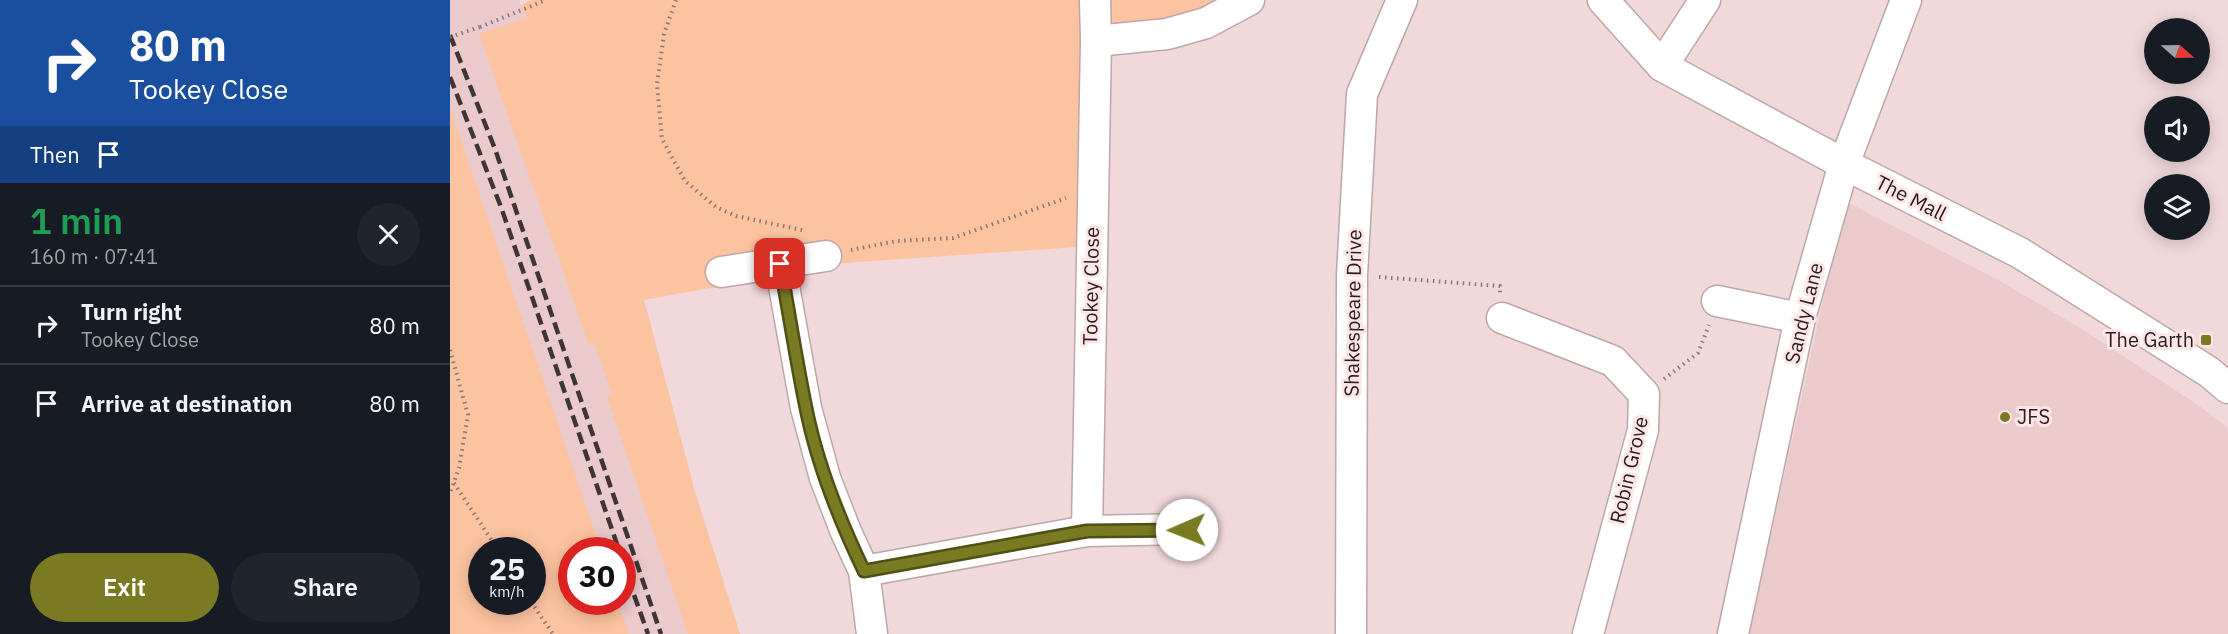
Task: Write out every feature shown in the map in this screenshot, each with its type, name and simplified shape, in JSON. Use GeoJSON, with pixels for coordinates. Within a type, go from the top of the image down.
{"type":"FeatureCollection","features":[{"type":"Feature","properties":{"kind":"street","name":"Tookey Close"},"geometry":{"type":"LineString","coordinates":[[1087,531],[1095,0]]}},
{"type":"Feature","properties":{"kind":"street"},"geometry":{"type":"LineString","coordinates":[[1096,41],[1167,34],[1206,23],[1250,0]]}},
{"type":"Feature","properties":{"kind":"street","name":"Shakespeare Drive"},"geometry":{"type":"LineString","coordinates":[[1351,634],[1352,275],[1362,94],[1402,0]]}},
{"type":"Feature","properties":{"kind":"street","name":"The Mall"},"geometry":{"type":"LineString","coordinates":[[1603,0],[1662,66],[1844,164],[2020,253],[2209,372],[2228,388]]}},
{"type":"Feature","properties":{"kind":"street"},"geometry":{"type":"LineString","coordinates":[[1662,66],[1705,0]]}},
{"type":"Feature","properties":{"kind":"street","name":"Sandy Lane"},"geometry":{"type":"LineString","coordinates":[[1733,634],[1800,318],[1844,164],[1906,0]]}},
{"type":"Feature","properties":{"kind":"street"},"geometry":{"type":"LineString","coordinates":[[721,272],[826,256]]}},
{"type":"Feature","properties":{"kind":"street"},"geometry":{"type":"LineString","coordinates":[[780,264],[806,408],[825,478],[864,571],[872,634]]}},
{"type":"Feature","properties":{"kind":"street"},"geometry":{"type":"LineString","coordinates":[[1717,302],[1800,318]]}},
{"type":"Feature","properties":{"kind":"street","name":"Robin Grove"},"geometry":{"type":"LineString","coordinates":[[1502,318],[1613,361],[1644,394],[1643,430],[1588,634]]}},
{"type":"Feature","properties":{"kind":"street"},"geometry":{"type":"LineString","coordinates":[[864,571],[1087,531],[1187,530]]}},
{"type":"Feature","properties":{"kind":"path"},"geometry":{"type":"LineString","coordinates":[[450,37],[546,0]]}},
{"type":"Feature","properties":{"kind":"path"},"geometry":{"type":"LineString","coordinates":[[676,0],[664,34],[657,84],[662,139],[685,181],[716,207],[736,216],[821,234],[826,256],[897,241],[953,238],[1093,190]]}},
{"type":"Feature","properties":{"kind":"path"},"geometry":{"type":"LineString","coordinates":[[1352,275],[1500,286],[1502,318]]}},
{"type":"Feature","properties":{"kind":"path"},"geometry":{"type":"LineString","coordinates":[[1644,394],[1698,353],[1717,302]]}},
{"type":"Feature","properties":{"kind":"path"},"geometry":{"type":"LineString","coordinates":[[450,350],[468,415],[459,468],[450,493]]}},
{"type":"Feature","properties":{"kind":"path"},"geometry":{"type":"LineString","coordinates":[[454,483],[489,537]]}},
{"type":"Feature","properties":{"kind":"path"},"geometry":{"type":"LineString","coordinates":[[540,615],[553,634]]}},
{"type":"Feature","properties":{"kind":"shaded area"},"geometry":{"type":"Polygon","coordinates":[[[450,0],[519,0],[644,300],[695,492],[740,634],[574,634],[567,615],[636,615],[636,537],[558,537],[558,589],[546,555],[546,537],[540,537],[450,282],[450,0]]]}},
{"type":"Feature","properties":{"kind":"shaded area"},"geometry":{"type":"Polygon","coordinates":[[[531,0],[1243,0],[1096,41],[1091,246],[828,264],[713,265],[715,287],[644,300],[695,492],[740,634],[688,634],[607,397],[612,395],[595,344],[589,345],[479,34],[527,18],[521,5],[531,0]]]}},
{"type":"Feature","properties":{"kind":"shaded area"},"geometry":{"type":"Polygon","coordinates":[[[450,108],[597,537],[558,537],[558,615],[622,615],[629,634],[450,634],[450,108]]]}},
{"type":"Feature","properties":{"kind":"shaded area","name":"JFS"},"geometry":{"type":"Polygon","coordinates":[[[1845,201],[1998,280],[2082,329],[2198,405],[2228,428],[2228,634],[1749,634],[1845,201]]]}},
{"type":"Feature","properties":{"kind":"railway"},"geometry":{"type":"LineString","coordinates":[[450,35],[495,149],[661,634]]}},
{"type":"Feature","properties":{"kind":"railway"},"geometry":{"type":"LineString","coordinates":[[450,77],[501,207],[615,537]]}},
{"type":"Feature","properties":{"kind":"railway"},"geometry":{"type":"LineString","coordinates":[[636,600],[648,634]]}},
{"type":"Feature","properties":{"kind":"place","name":"The Garth"},"geometry":{"type":"Point","coordinates":[2206,340]}},
{"type":"Feature","properties":{"kind":"place","name":"JFS"},"geometry":{"type":"Point","coordinates":[2005,417]}},
{"type":"Feature","properties":{"kind":"route"},"geometry":{"type":"LineString","coordinates":[[780,264],[813,436],[825,478],[864,571],[1087,531],[1187,530]]}}]}
